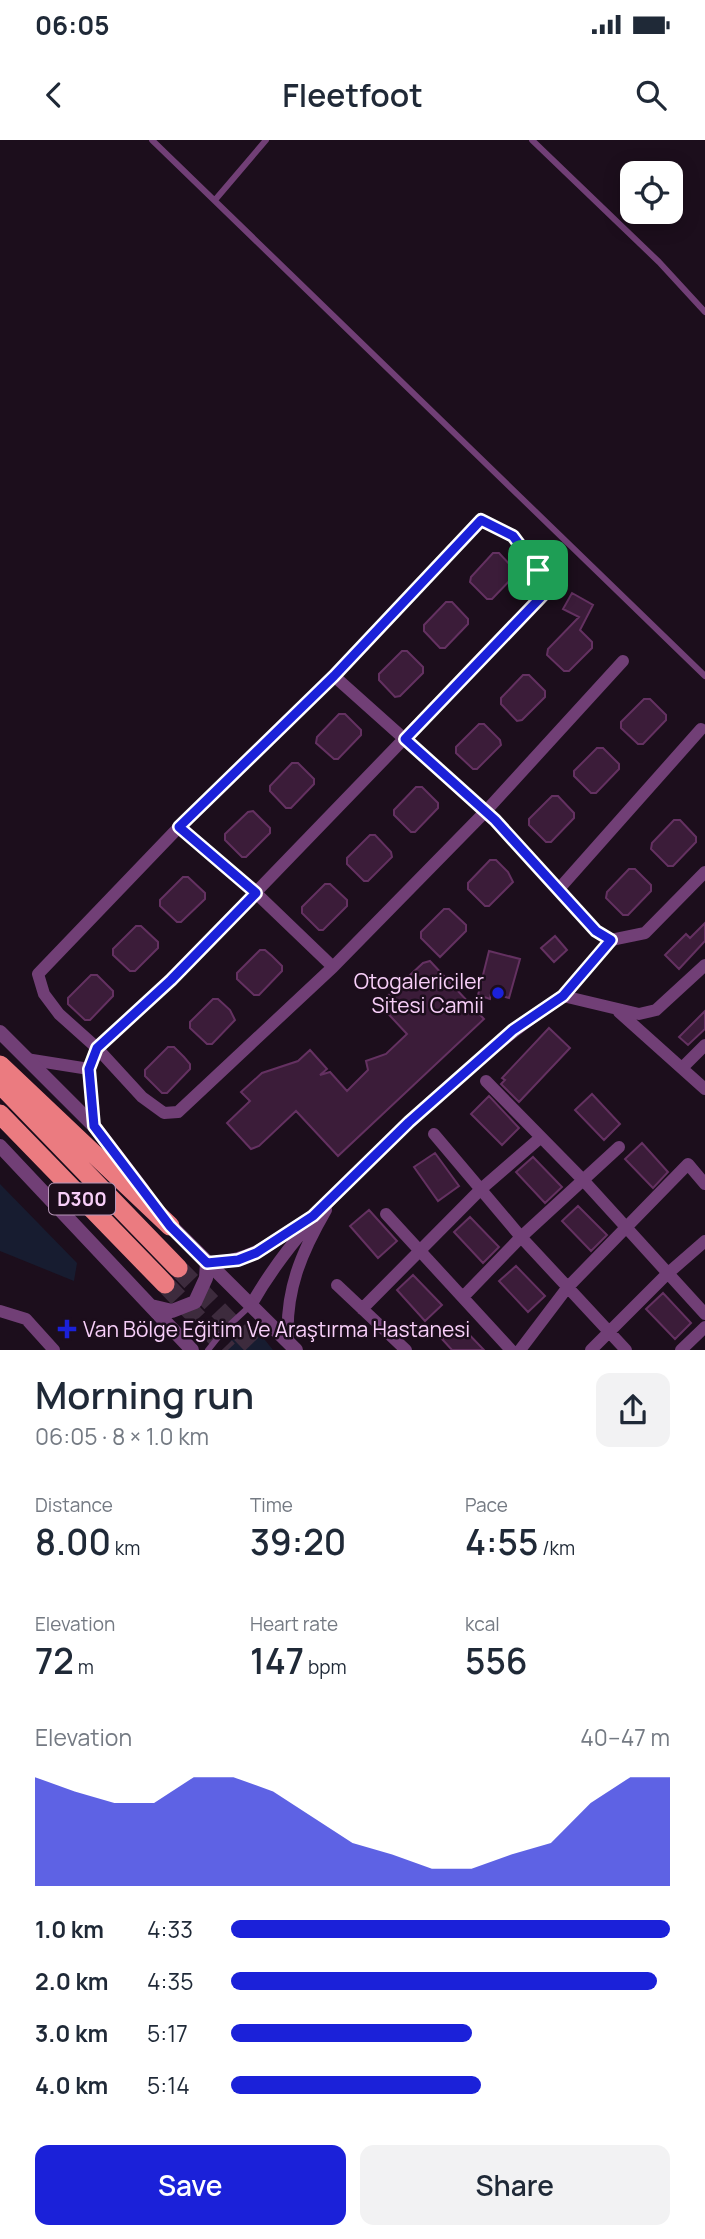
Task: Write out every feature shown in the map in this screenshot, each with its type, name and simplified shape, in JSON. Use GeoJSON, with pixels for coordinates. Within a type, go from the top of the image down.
{"type":"FeatureCollection","features":[{"type":"Feature","properties":{"kind":"highway"},"geometry":{"type":"LineString","coordinates":[[0,1065],[170,1226]]}},
{"type":"Feature","properties":{"kind":"highway","name":"D300"},"geometry":{"type":"LineString","coordinates":[[0,1083],[178,1268]]}},
{"type":"Feature","properties":{"kind":"highway","name":"D300"},"geometry":{"type":"LineString","coordinates":[[0,1114],[164,1284]]}},
{"type":"Feature","properties":{"kind":"street"},"geometry":{"type":"LineString","coordinates":[[94,1126],[89,1069],[97,1048],[171,980],[544,594],[545,579],[513,536],[481,520],[334,676],[179,827],[38,974],[44,994],[59,1014],[97,1048],[142,1097],[164,1112],[178,1112],[333,967],[485,811],[623,661]]}},
{"type":"Feature","properties":{"kind":"street"},"geometry":{"type":"LineString","coordinates":[[334,676],[485,811],[596,931],[611,940]]}},
{"type":"Feature","properties":{"kind":"street"},"geometry":{"type":"LineString","coordinates":[[558,890],[701,729]]}},
{"type":"Feature","properties":{"kind":"street"},"geometry":{"type":"LineString","coordinates":[[179,827],[256,893],[333,967]]}},
{"type":"Feature","properties":{"kind":"street"},"geometry":{"type":"LineString","coordinates":[[251,1305],[279,1260],[313,1216],[409,1122],[513,1030],[563,996],[611,940],[645,933],[705,872]]}},
{"type":"Feature","properties":{"kind":"street"},"geometry":{"type":"LineString","coordinates":[[563,996],[639,1014],[656,1010],[705,965]]}},
{"type":"Feature","properties":{"kind":"street"},"geometry":{"type":"LineString","coordinates":[[616,1009],[705,1089]]}},
{"type":"Feature","properties":{"kind":"street"},"geometry":{"type":"LineString","coordinates":[[0,1032],[94,1126],[170,1226],[291,1347]]}},
{"type":"Feature","properties":{"kind":"street"},"geometry":{"type":"LineString","coordinates":[[683,1067],[705,1045]]}},
{"type":"Feature","properties":{"kind":"street"},"geometry":{"type":"LineString","coordinates":[[26,1059],[89,1069]]}},
{"type":"Feature","properties":{"kind":"street"},"geometry":{"type":"LineString","coordinates":[[486,1080],[584,1181],[666,1275],[705,1314]]}},
{"type":"Feature","properties":{"kind":"street"},"geometry":{"type":"LineString","coordinates":[[434,1134],[521,1237],[626,1350]]}},
{"type":"Feature","properties":{"kind":"street"},"geometry":{"type":"LineString","coordinates":[[362,1308],[480,1190],[540,1138]]}},
{"type":"Feature","properties":{"kind":"street"},"geometry":{"type":"LineString","coordinates":[[0,1146],[192,1350]]}},
{"type":"Feature","properties":{"kind":"street"},"geometry":{"type":"LineString","coordinates":[[463,1297],[521,1237],[619,1147]]}},
{"type":"Feature","properties":{"kind":"street"},"geometry":{"type":"LineString","coordinates":[[520,1350],[567,1288],[688,1164],[705,1184]]}},
{"type":"Feature","properties":{"kind":"street"},"geometry":{"type":"LineString","coordinates":[[291,1347],[286,1316],[291,1283],[312,1233],[335,1195]]}},
{"type":"Feature","properties":{"kind":"street"},"geometry":{"type":"LineString","coordinates":[[386,1214],[511,1350]]}},
{"type":"Feature","properties":{"kind":"street"},"geometry":{"type":"LineString","coordinates":[[207,1263],[238,1260],[256,1253],[313,1216]]}},
{"type":"Feature","properties":{"kind":"street"},"geometry":{"type":"LineString","coordinates":[[591,1350],[666,1275],[705,1241]]}},
{"type":"Feature","properties":{"kind":"street"},"geometry":{"type":"LineString","coordinates":[[149,1306],[172,1311],[195,1301],[206,1278],[207,1263]]}},
{"type":"Feature","properties":{"kind":"street"},"geometry":{"type":"LineString","coordinates":[[337,1285],[406,1350]]}},
{"type":"Feature","properties":{"kind":"street"},"geometry":{"type":"LineString","coordinates":[[0,1311],[26,1319],[54,1350]]}},
{"type":"Feature","properties":{"kind":"street"},"geometry":{"type":"LineString","coordinates":[[681,1350],[705,1327]]}},
{"type":"Feature","properties":{"kind":"lane"},"geometry":{"type":"LineString","coordinates":[[152,140],[705,676]]}},
{"type":"Feature","properties":{"kind":"lane"},"geometry":{"type":"LineString","coordinates":[[215,200],[266,140]]}},
{"type":"Feature","properties":{"kind":"lane"},"geometry":{"type":"LineString","coordinates":[[532,140],[659,262],[705,312]]}},
{"type":"Feature","properties":{"kind":"lane"},"geometry":{"type":"LineString","coordinates":[[208,1350],[224,1330],[251,1305]]}},
{"type":"Feature","properties":{"kind":"shaded area"},"geometry":{"type":"Polygon","coordinates":[[[0,1184],[77,1263],[74,1281],[0,1251],[0,1184]]]}},
{"type":"Feature","properties":{"kind":"shaded area"},"geometry":{"type":"Polygon","coordinates":[[[245,1333],[261,1335],[273,1350],[225,1350],[231,1340],[245,1333]]]}},
{"type":"Feature","properties":{"kind":"building"},"geometry":{"type":"Polygon","coordinates":[[[493,553],[499,553],[515,570],[515,575],[492,599],[487,599],[470,582],[471,577],[493,553]]]}},
{"type":"Feature","properties":{"kind":"building"},"geometry":{"type":"Polygon","coordinates":[[[572,593],[593,605],[580,630],[592,642],[592,648],[569,671],[564,671],[547,655],[548,649],[579,617],[563,609],[572,593]]]}},
{"type":"Feature","properties":{"kind":"building"},"geometry":{"type":"Polygon","coordinates":[[[446,602],[452,602],[468,619],[468,624],[445,648],[440,648],[424,631],[424,625],[446,602]]]}},
{"type":"Feature","properties":{"kind":"building"},"geometry":{"type":"Polygon","coordinates":[[[402,651],[407,651],[423,667],[423,673],[400,696],[395,697],[379,680],[379,674],[402,651]]]}},
{"type":"Feature","properties":{"kind":"building"},"geometry":{"type":"Polygon","coordinates":[[[523,675],[529,675],[545,691],[545,697],[522,720],[517,721],[501,704],[501,698],[523,675]]]}},
{"type":"Feature","properties":{"kind":"building"},"geometry":{"type":"Polygon","coordinates":[[[644,699],[650,699],[666,715],[666,720],[643,744],[638,744],[621,728],[621,722],[644,699]]]}},
{"type":"Feature","properties":{"kind":"building"},"geometry":{"type":"Polygon","coordinates":[[[339,714],[345,714],[361,730],[361,735],[338,759],[334,759],[316,743],[317,737],[339,714]]]}},
{"type":"Feature","properties":{"kind":"building"},"geometry":{"type":"Polygon","coordinates":[[[479,724],[484,724],[500,740],[501,745],[477,769],[473,769],[456,753],[456,747],[479,724]]]}},
{"type":"Feature","properties":{"kind":"building"},"geometry":{"type":"Polygon","coordinates":[[[597,748],[603,748],[619,764],[619,769],[596,793],[591,793],[574,776],[574,771],[597,748]]]}},
{"type":"Feature","properties":{"kind":"building"},"geometry":{"type":"Polygon","coordinates":[[[292,763],[298,763],[314,779],[314,784],[291,808],[286,808],[270,791],[270,786],[292,763]]]}},
{"type":"Feature","properties":{"kind":"building"},"geometry":{"type":"Polygon","coordinates":[[[416,787],[422,787],[438,803],[438,808],[415,832],[411,832],[394,815],[394,810],[416,787]]]}},
{"type":"Feature","properties":{"kind":"building"},"geometry":{"type":"Polygon","coordinates":[[[552,796],[558,796],[574,813],[574,818],[551,842],[546,842],[529,825],[529,819],[552,796]]]}},
{"type":"Feature","properties":{"kind":"building"},"geometry":{"type":"Polygon","coordinates":[[[253,811],[270,828],[270,833],[246,857],[242,857],[225,840],[225,834],[248,812],[253,811]]]}},
{"type":"Feature","properties":{"kind":"building"},"geometry":{"type":"Polygon","coordinates":[[[674,820],[680,820],[696,837],[696,842],[673,866],[668,866],[651,849],[652,843],[674,820]]]}},
{"type":"Feature","properties":{"kind":"building"},"geometry":{"type":"Polygon","coordinates":[[[370,835],[375,835],[391,852],[392,857],[368,881],[364,881],[347,864],[347,858],[370,835]]]}},
{"type":"Feature","properties":{"kind":"building"},"geometry":{"type":"Polygon","coordinates":[[[490,860],[496,860],[508,872],[513,882],[489,906],[485,906],[468,889],[468,883],[490,860]]]}},
{"type":"Feature","properties":{"kind":"building"},"geometry":{"type":"Polygon","coordinates":[[[629,869],[635,869],[651,885],[651,891],[628,915],[623,915],[606,898],[607,892],[629,869]]]}},
{"type":"Feature","properties":{"kind":"building"},"geometry":{"type":"Polygon","coordinates":[[[183,877],[188,877],[205,893],[205,899],[181,922],[177,922],[160,906],[160,900],[183,877]]]}},
{"type":"Feature","properties":{"kind":"building"},"geometry":{"type":"Polygon","coordinates":[[[325,884],[330,884],[347,900],[347,906],[323,930],[319,930],[302,913],[302,907],[325,884]]]}},
{"type":"Feature","properties":{"kind":"building"},"geometry":{"type":"Polygon","coordinates":[[[444,909],[449,909],[466,925],[466,931],[440,957],[421,938],[421,932],[444,909]]]}},
{"type":"Feature","properties":{"kind":"building"},"geometry":{"type":"Polygon","coordinates":[[[705,923],[705,941],[679,969],[665,955],[686,934],[690,938],[705,923]]]}},
{"type":"Feature","properties":{"kind":"building"},"geometry":{"type":"Polygon","coordinates":[[[136,926],[141,926],[158,942],[158,948],[135,971],[130,971],[113,955],[113,949],[136,926]]]}},
{"type":"Feature","properties":{"kind":"building"},"geometry":{"type":"Polygon","coordinates":[[[555,936],[567,950],[554,962],[541,948],[555,936]]]}},
{"type":"Feature","properties":{"kind":"building"},"geometry":{"type":"Polygon","coordinates":[[[260,950],[265,950],[272,956],[282,966],[282,971],[259,995],[254,995],[237,979],[237,973],[260,950]]]}},
{"type":"Feature","properties":{"kind":"building"},"geometry":{"type":"Polygon","coordinates":[[[489,951],[520,959],[509,998],[491,993],[490,999],[478,995],[489,951]]]}},
{"type":"Feature","properties":{"kind":"building"},"geometry":{"type":"Polygon","coordinates":[[[430,961],[484,1019],[338,1156],[296,1111],[259,1146],[251,1149],[227,1123],[250,1101],[241,1092],[262,1073],[298,1061],[310,1050],[327,1069],[320,1075],[330,1072],[347,1091],[368,1070],[366,1061],[386,1054],[407,1034],[379,1004],[423,963],[430,961]]]}},
{"type":"Feature","properties":{"kind":"building"},"geometry":{"type":"Polygon","coordinates":[[[91,975],[97,975],[113,991],[113,996],[90,1020],[85,1020],[68,1004],[68,998],[91,975]]]}},
{"type":"Feature","properties":{"kind":"building"},"geometry":{"type":"Polygon","coordinates":[[[213,999],[218,999],[230,1010],[235,1020],[212,1044],[207,1044],[190,1028],[190,1022],[213,999]]]}},
{"type":"Feature","properties":{"kind":"building"},"geometry":{"type":"Polygon","coordinates":[[[705,1011],[705,1029],[688,1045],[679,1037],[705,1011]]]}},
{"type":"Feature","properties":{"kind":"building"},"geometry":{"type":"Polygon","coordinates":[[[549,1028],[570,1048],[519,1102],[501,1084],[505,1080],[502,1078],[549,1028]]]}},
{"type":"Feature","properties":{"kind":"building"},"geometry":{"type":"Polygon","coordinates":[[[168,1047],[174,1047],[184,1057],[190,1064],[190,1069],[167,1093],[162,1093],[145,1076],[145,1070],[168,1047]]]}},
{"type":"Feature","properties":{"kind":"building"},"geometry":{"type":"Polygon","coordinates":[[[592,1094],[620,1124],[604,1140],[575,1110],[592,1094]]]}},
{"type":"Feature","properties":{"kind":"building"},"geometry":{"type":"Polygon","coordinates":[[[489,1096],[519,1128],[502,1145],[471,1114],[489,1096]]]}},
{"type":"Feature","properties":{"kind":"building"},"geometry":{"type":"Polygon","coordinates":[[[642,1143],[668,1172],[653,1188],[625,1159],[642,1143]]]}},
{"type":"Feature","properties":{"kind":"building"},"geometry":{"type":"Polygon","coordinates":[[[435,1153],[459,1186],[438,1201],[414,1167],[435,1153]]]}},
{"type":"Feature","properties":{"kind":"building"},"geometry":{"type":"Polygon","coordinates":[[[533,1157],[562,1187],[545,1203],[516,1172],[533,1157]]]}},
{"type":"Feature","properties":{"kind":"building"},"geometry":{"type":"Polygon","coordinates":[[[578,1206],[607,1235],[591,1251],[562,1221],[578,1206]]]}},
{"type":"Feature","properties":{"kind":"building"},"geometry":{"type":"Polygon","coordinates":[[[369,1210],[397,1241],[378,1258],[350,1226],[369,1210]]]}},
{"type":"Feature","properties":{"kind":"building"},"geometry":{"type":"Polygon","coordinates":[[[470,1217],[499,1247],[483,1263],[454,1232],[470,1217]]]}},
{"type":"Feature","properties":{"kind":"building"},"geometry":{"type":"Polygon","coordinates":[[[516,1266],[545,1296],[528,1312],[499,1281],[516,1266]]]}},
{"type":"Feature","properties":{"kind":"building"},"geometry":{"type":"Polygon","coordinates":[[[413,1275],[442,1305],[425,1321],[397,1290],[413,1275]]]}},
{"type":"Feature","properties":{"kind":"building"},"geometry":{"type":"Polygon","coordinates":[[[663,1293],[691,1323],[675,1339],[646,1309],[663,1293]]]}},
{"type":"Feature","properties":{"kind":"building"},"geometry":{"type":"Polygon","coordinates":[[[459,1324],[484,1350],[452,1350],[442,1339],[459,1324]]]}},
{"type":"Feature","properties":{"kind":"tunnel"},"geometry":{"type":"LineString","coordinates":[[178,1268],[257,1350]]}},
{"type":"Feature","properties":{"kind":"tunnel"},"geometry":{"type":"LineString","coordinates":[[165,1284],[228,1350]]}},
{"type":"Feature","properties":{"kind":"place","name":"Otogalericiler Sitesi Camii"},"geometry":{"type":"Point","coordinates":[498,993]}},
{"type":"Feature","properties":{"kind":"place","name":"Van Bölge Eğitim Ve Araştırma Hastanesi"},"geometry":{"type":"Point","coordinates":[67,1329]}},
{"type":"Feature","properties":{"kind":"route"},"geometry":{"type":"LineString","coordinates":[[481,520],[513,536],[538,570],[545,579],[544,594],[405,739],[495,820],[596,931],[611,940],[563,996],[513,1030],[409,1122],[313,1216],[256,1253],[238,1260],[207,1263],[170,1226],[94,1126],[89,1069],[97,1048],[171,980],[256,893],[179,827],[334,676],[481,520]]}}]}
